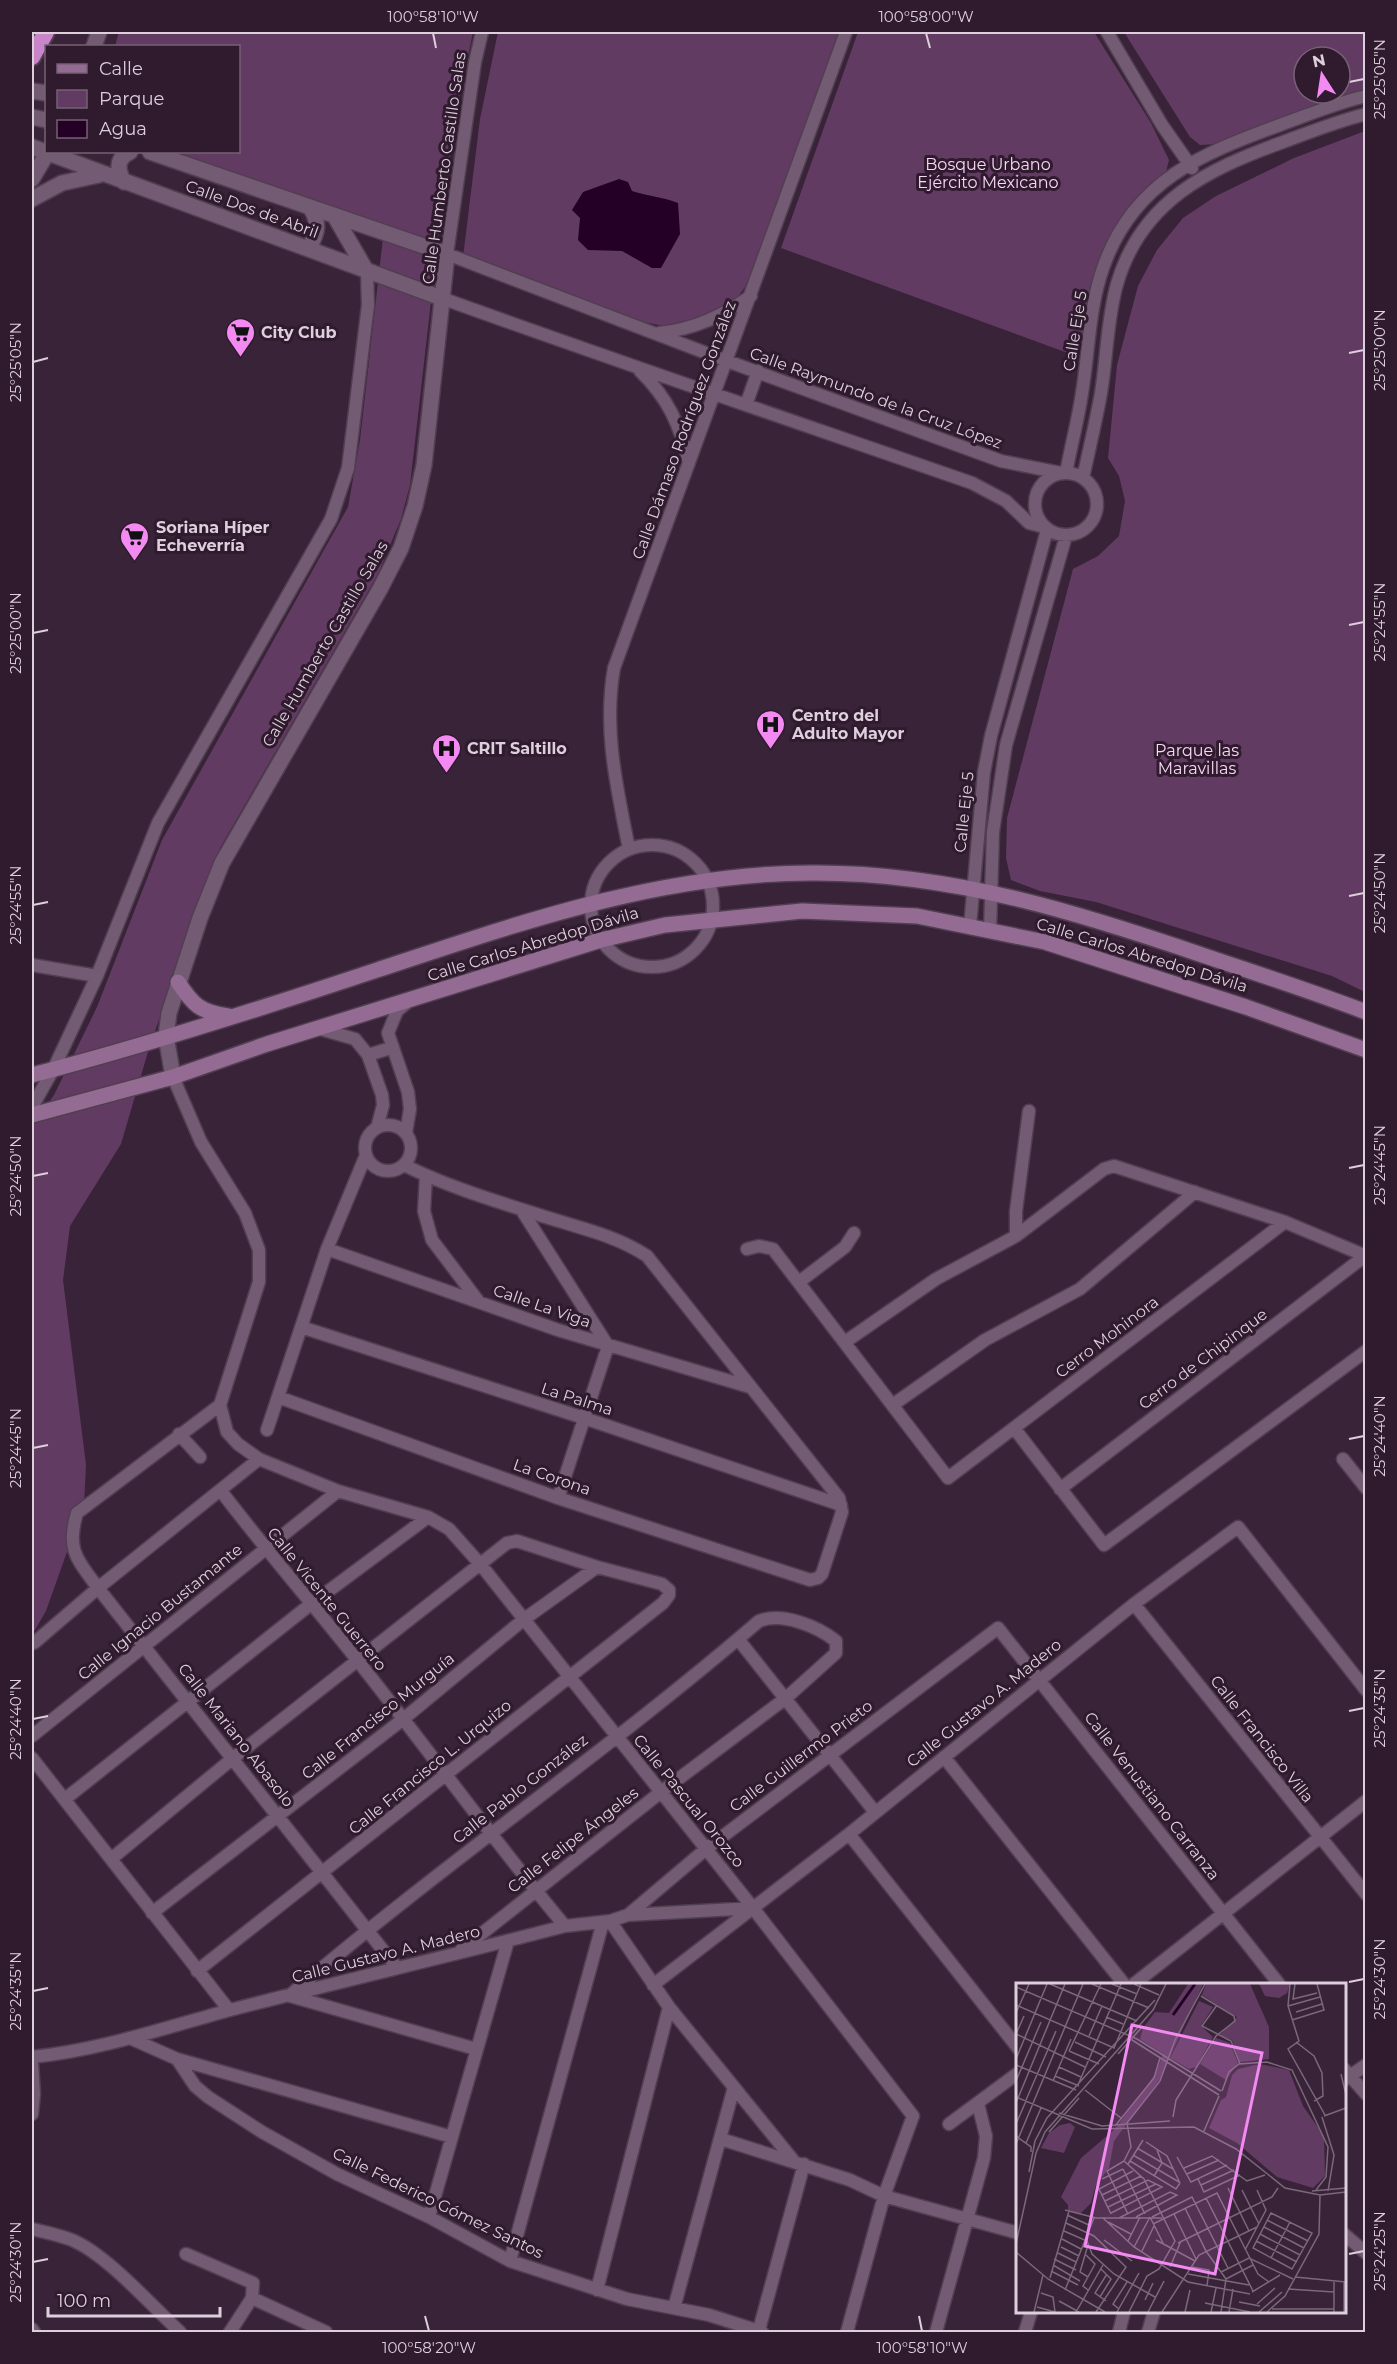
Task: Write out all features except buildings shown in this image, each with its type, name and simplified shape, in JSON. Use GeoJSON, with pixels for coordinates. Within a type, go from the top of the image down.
{"type":"FeatureCollection","features":[{"type":"Feature","properties":{"kind":"highway"},"geometry":{"type":"LineString","coordinates":[[32,57],[46,32]]}},
{"type":"Feature","properties":{"kind":"main road","name":"Calle Carlos Abredop Dávila"},"geometry":{"type":"LineString","coordinates":[[32,1076],[233,1017],[459,943],[591,903],[665,887],[709,881],[816,873],[898,878],[992,891],[1127,929],[1365,1012]]}},
{"type":"Feature","properties":{"kind":"main road","name":"Calle Carlos Abredop Dávila"},"geometry":{"type":"LineString","coordinates":[[32,1115],[173,1077],[601,940],[665,925],[802,910],[857,911],[917,916],[1045,942],[1104,959],[1365,1050]]}},
{"type":"Feature","properties":{"kind":"main road"},"geometry":{"type":"LineString","coordinates":[[178,982],[188,998],[200,1008],[208,1013],[233,1017]]}},
{"type":"Feature","properties":{"kind":"street","name":"Calle Humberto Castillo Salas"},"geometry":{"type":"LineString","coordinates":[[173,1077],[166,1036],[178,982],[222,863],[380,589],[401,548],[415,506],[424,465],[447,254],[475,62],[482,32]]}},
{"type":"Feature","properties":{"kind":"street","name":"Calle Dámaso Rodríguez González"},"geometry":{"type":"LineString","coordinates":[[629,849],[612,761],[610,691],[614,668],[846,32]]}},
{"type":"Feature","properties":{"kind":"street"},"geometry":{"type":"LineString","coordinates":[[1107,32],[1162,125],[1200,177]]}},
{"type":"Feature","properties":{"kind":"street","name":"Calle Eje 5"},"geometry":{"type":"LineString","coordinates":[[1063,473],[1082,392],[1093,303],[1104,266],[1119,234],[1139,207],[1167,178],[1188,162],[1235,141],[1365,96]]}},
{"type":"Feature","properties":{"kind":"street","name":"Calle Eje 5"},"geometry":{"type":"LineString","coordinates":[[1083,478],[1101,392],[1112,306],[1121,274],[1140,235],[1156,214],[1200,177],[1255,153],[1365,114]]}},
{"type":"Feature","properties":{"kind":"street"},"geometry":{"type":"LineString","coordinates":[[32,179],[47,153]]}},
{"type":"Feature","properties":{"kind":"street","name":"Calle Dos de Abril"},"geometry":{"type":"LineString","coordinates":[[50,153],[102,174],[309,248],[367,272],[444,298]]}},
{"type":"Feature","properties":{"kind":"street"},"geometry":{"type":"LineString","coordinates":[[124,182],[118,165],[120,158],[128,153]]}},
{"type":"Feature","properties":{"kind":"street","name":"Calle Dos de Abril"},"geometry":{"type":"LineString","coordinates":[[153,153],[447,254]]}},
{"type":"Feature","properties":{"kind":"street"},"geometry":{"type":"LineString","coordinates":[[32,199],[70,180],[102,174]]}},
{"type":"Feature","properties":{"kind":"street"},"geometry":{"type":"LineString","coordinates":[[309,248],[318,224],[310,207]]}},
{"type":"Feature","properties":{"kind":"street"},"geometry":{"type":"LineString","coordinates":[[32,1107],[53,1070],[97,976],[158,824],[315,549],[342,493],[348,468],[368,305],[367,272],[334,215]]}},
{"type":"Feature","properties":{"kind":"street","name":"Calle Raymundo de la Cruz López"},"geometry":{"type":"LineString","coordinates":[[447,254],[727,361],[1001,461],[1063,473]]}},
{"type":"Feature","properties":{"kind":"street"},"geometry":{"type":"LineString","coordinates":[[655,333],[696,327],[731,310],[751,296]]}},
{"type":"Feature","properties":{"kind":"street"},"geometry":{"type":"LineString","coordinates":[[444,298],[637,369],[716,393],[972,483],[1006,501],[1029,522],[1046,529],[1066,536],[1082,531],[1089,525],[1097,511],[1095,494],[1083,478],[1063,473],[1051,477],[1037,491],[1035,510],[1046,529]]}},
{"type":"Feature","properties":{"kind":"street"},"geometry":{"type":"LineString","coordinates":[[637,369],[656,387],[676,418],[689,464]]}},
{"type":"Feature","properties":{"kind":"street"},"geometry":{"type":"LineString","coordinates":[[746,405],[758,371]]}},
{"type":"Feature","properties":{"kind":"street","name":"Calle Eje 5"},"geometry":{"type":"LineString","coordinates":[[970,926],[984,772],[991,736],[1046,529]]}},
{"type":"Feature","properties":{"kind":"street","name":"Calle Eje 5"},"geometry":{"type":"LineString","coordinates":[[990,931],[993,832],[1006,745],[1066,536]]}},
{"type":"Feature","properties":{"kind":"street"},"geometry":{"type":"LineString","coordinates":[[644,845],[675,849],[689,856],[709,881],[713,893],[713,919],[700,944],[684,958],[664,966],[635,965],[610,951],[601,940],[593,922],[591,903],[598,876],[617,856],[629,849],[644,845]]}},
{"type":"Feature","properties":{"kind":"street"},"geometry":{"type":"LineString","coordinates":[[32,965],[97,976]]}},
{"type":"Feature","properties":{"kind":"street"},"geometry":{"type":"LineString","coordinates":[[366,1155],[379,1169],[388,1171],[404,1165],[411,1149],[406,1133],[410,1109],[408,1092],[391,1048],[388,1033],[392,1021],[410,1000]]}},
{"type":"Feature","properties":{"kind":"street"},"geometry":{"type":"LineString","coordinates":[[320,1029],[355,1039],[368,1055],[383,1105],[377,1128]]}},
{"type":"Feature","properties":{"kind":"street"},"geometry":{"type":"LineString","coordinates":[[368,1055],[391,1048]]}},
{"type":"Feature","properties":{"kind":"street"},"geometry":{"type":"LineString","coordinates":[[173,1077],[201,1142],[245,1213],[260,1250],[260,1282],[219,1405],[178,1434],[200,1457]]}},
{"type":"Feature","properties":{"kind":"street"},"geometry":{"type":"LineString","coordinates":[[1016,1236],[1016,1210],[1029,1111]]}},
{"type":"Feature","properties":{"kind":"street"},"geometry":{"type":"LineString","coordinates":[[267,1430],[327,1249],[366,1155],[367,1137],[377,1128],[391,1125],[406,1133]]}},
{"type":"Feature","properties":{"kind":"street"},"geometry":{"type":"LineString","coordinates":[[404,1165],[426,1176],[521,1209],[603,1234],[647,1256],[839,1498],[841,1505]]}},
{"type":"Feature","properties":{"kind":"street"},"geometry":{"type":"LineString","coordinates":[[845,1342],[936,1279],[1016,1236],[1104,1169],[1114,1166],[1285,1222],[1365,1256]]}},
{"type":"Feature","properties":{"kind":"street"},"geometry":{"type":"LineString","coordinates":[[426,1176],[424,1211],[432,1240],[480,1303]]}},
{"type":"Feature","properties":{"kind":"street"},"geometry":{"type":"LineString","coordinates":[[747,1249],[759,1246],[773,1249],[894,1404],[985,1340],[1080,1290],[1195,1192]]}},
{"type":"Feature","properties":{"kind":"street"},"geometry":{"type":"LineString","coordinates":[[521,1209],[608,1346],[558,1498]]}},
{"type":"Feature","properties":{"kind":"street","name":"Cerro Mohinora"},"geometry":{"type":"LineString","coordinates":[[894,1404],[948,1478],[1285,1222]]}},
{"type":"Feature","properties":{"kind":"street"},"geometry":{"type":"LineString","coordinates":[[799,1282],[845,1247],[854,1233]]}},
{"type":"Feature","properties":{"kind":"street","name":"Calle La Viga"},"geometry":{"type":"LineString","coordinates":[[327,1249],[608,1346],[750,1387]]}},
{"type":"Feature","properties":{"kind":"street","name":"Cerro de Chipinque"},"geometry":{"type":"LineString","coordinates":[[1060,1489],[1365,1256]]}},
{"type":"Feature","properties":{"kind":"street","name":"La Palma"},"geometry":{"type":"LineString","coordinates":[[301,1327],[584,1418],[841,1505]]}},
{"type":"Feature","properties":{"kind":"street"},"geometry":{"type":"LineString","coordinates":[[1014,1428],[1104,1545],[1365,1351]]}},
{"type":"Feature","properties":{"kind":"street","name":"La Corona"},"geometry":{"type":"LineString","coordinates":[[278,1397],[558,1498],[810,1580],[818,1578],[842,1512],[841,1505]]}},
{"type":"Feature","properties":{"kind":"street","name":"Calle Pascual Orozco"},"geometry":{"type":"LineString","coordinates":[[219,1405],[227,1432],[238,1444],[259,1459],[338,1491],[428,1517],[449,1529],[481,1565],[753,1908],[913,2116],[884,2196]]}},
{"type":"Feature","properties":{"kind":"street","name":"Calle Mariano Abasolo"},"geometry":{"type":"LineString","coordinates":[[178,1434],[77,1514],[71,1538],[72,1549],[98,1588],[397,1968]]}},
{"type":"Feature","properties":{"kind":"street"},"geometry":{"type":"LineString","coordinates":[[34,1643],[98,1588],[259,1459]]}},
{"type":"Feature","properties":{"kind":"street"},"geometry":{"type":"LineString","coordinates":[[1343,1459],[1365,1488]]}},
{"type":"Feature","properties":{"kind":"street","name":"Calle Vicente Guerrero"},"geometry":{"type":"LineString","coordinates":[[221,1491],[264,1549],[358,1661],[445,1776],[565,1926]]}},
{"type":"Feature","properties":{"kind":"street","name":"Calle Ignacio Bustamante"},"geometry":{"type":"LineString","coordinates":[[32,1736],[338,1491]]}},
{"type":"Feature","properties":{"kind":"street"},"geometry":{"type":"LineString","coordinates":[[65,1799],[311,1604],[428,1517]]}},
{"type":"Feature","properties":{"kind":"street","name":"Calle Gustavo A. Madero"},"geometry":{"type":"LineString","coordinates":[[653,1985],[849,1834],[1134,1604],[1238,1527],[1365,1690]]}},
{"type":"Feature","properties":{"kind":"street"},"geometry":{"type":"LineString","coordinates":[[111,1859],[232,1759],[507,1543],[517,1541],[597,1567]]}},
{"type":"Feature","properties":{"kind":"street","name":"Calle Francisco L. Urquizo"},"geometry":{"type":"LineString","coordinates":[[197,1971],[667,1598],[669,1590],[662,1584],[597,1567]]}},
{"type":"Feature","properties":{"kind":"street","name":"Calle Francisco Murguía"},"geometry":{"type":"LineString","coordinates":[[152,1913],[402,1720],[523,1620],[597,1567]]}},
{"type":"Feature","properties":{"kind":"street","name":"Calle Francisco Villa"},"geometry":{"type":"LineString","coordinates":[[1134,1604],[1365,1894]]}},
{"type":"Feature","properties":{"kind":"street","name":"Calle Pablo González"},"geometry":{"type":"LineString","coordinates":[[289,1996],[366,1930],[759,1621],[776,1618],[812,1627],[836,1641]]}},
{"type":"Feature","properties":{"kind":"street","name":"Calle Venustiano Carranza"},"geometry":{"type":"LineString","coordinates":[[998,1628],[1278,1983]]}},
{"type":"Feature","properties":{"kind":"street","name":"Calle Guillermo Prieto"},"geometry":{"type":"LineString","coordinates":[[628,1915],[706,1849],[998,1628]]}},
{"type":"Feature","properties":{"kind":"street"},"geometry":{"type":"LineString","coordinates":[[738,1639],[831,1753],[875,1812]]}},
{"type":"Feature","properties":{"kind":"street","name":"Calle Felipe Ángeles"},"geometry":{"type":"LineString","coordinates":[[460,1950],[661,1792],[786,1698],[836,1653],[836,1641]]}},
{"type":"Feature","properties":{"kind":"street"},"geometry":{"type":"LineString","coordinates":[[944,1756],[1123,1983]]}},
{"type":"Feature","properties":{"kind":"street"},"geometry":{"type":"LineString","coordinates":[[32,1758],[229,2010]]}},
{"type":"Feature","properties":{"kind":"street"},"geometry":{"type":"LineString","coordinates":[[1135,1983],[1365,1801]]}},
{"type":"Feature","properties":{"kind":"street"},"geometry":{"type":"LineString","coordinates":[[849,1834],[1016,2047]]}},
{"type":"Feature","properties":{"kind":"street","name":"Calle Gustavo A. Madero"},"geometry":{"type":"LineString","coordinates":[[32,2057],[78,2052],[132,2039],[229,2010],[460,1950],[508,1941],[565,1926],[606,1921],[628,1915],[753,1908]]}},
{"type":"Feature","properties":{"kind":"street"},"geometry":{"type":"LineString","coordinates":[[606,1921],[669,2007],[799,2163]]}},
{"type":"Feature","properties":{"kind":"street"},"geometry":{"type":"LineString","coordinates":[[510,2260],[606,1921]]}},
{"type":"Feature","properties":{"kind":"street"},"geometry":{"type":"LineString","coordinates":[[429,2217],[508,1941]]}},
{"type":"Feature","properties":{"kind":"street"},"geometry":{"type":"LineString","coordinates":[[289,1996],[477,2049]]}},
{"type":"Feature","properties":{"kind":"street"},"geometry":{"type":"LineString","coordinates":[[597,2290],[669,2007]]}},
{"type":"Feature","properties":{"kind":"street"},"geometry":{"type":"LineString","coordinates":[[132,2039],[177,2059],[452,2137]]}},
{"type":"Feature","properties":{"kind":"street","name":"Calle Federico Gómez Santos"},"geometry":{"type":"LineString","coordinates":[[177,2059],[195,2086],[232,2114],[337,2174],[429,2217],[510,2260],[597,2290],[709,2315],[760,2331]]}},
{"type":"Feature","properties":{"kind":"street"},"geometry":{"type":"LineString","coordinates":[[32,2063],[34,2094],[32,2114]]}},
{"type":"Feature","properties":{"kind":"street"},"geometry":{"type":"LineString","coordinates":[[1365,2065],[1346,2075],[1365,2094]]}},
{"type":"Feature","properties":{"kind":"street"},"geometry":{"type":"LineString","coordinates":[[949,2124],[1016,2074]]}},
{"type":"Feature","properties":{"kind":"street"},"geometry":{"type":"LineString","coordinates":[[674,2308],[734,2087]]}},
{"type":"Feature","properties":{"kind":"street"},"geometry":{"type":"LineString","coordinates":[[936,2332],[986,2147],[986,2136],[978,2104]]}},
{"type":"Feature","properties":{"kind":"street"},"geometry":{"type":"LineString","coordinates":[[721,2139],[799,2163],[884,2196],[1016,2232]]}},
{"type":"Feature","properties":{"kind":"street"},"geometry":{"type":"LineString","coordinates":[[760,2331],[799,2163]]}},
{"type":"Feature","properties":{"kind":"street"},"geometry":{"type":"LineString","coordinates":[[847,2332],[884,2196]]}},
{"type":"Feature","properties":{"kind":"street"},"geometry":{"type":"LineString","coordinates":[[32,2229],[73,2241],[85,2248],[124,2279],[180,2332]]}},
{"type":"Feature","properties":{"kind":"street"},"geometry":{"type":"LineString","coordinates":[[1346,2236],[1365,2253]]}},
{"type":"Feature","properties":{"kind":"street"},"geometry":{"type":"LineString","coordinates":[[186,2254],[251,2281],[255,2286],[252,2298],[230,2332]]}},
{"type":"Feature","properties":{"kind":"street"},"geometry":{"type":"LineString","coordinates":[[252,2298],[326,2332]]}},
{"type":"Feature","properties":{"kind":"street"},"geometry":{"type":"LineString","coordinates":[[1025,2332],[1031,2313]]}},
{"type":"Feature","properties":{"kind":"street"},"geometry":{"type":"LineString","coordinates":[[1119,2332],[1124,2313]]}},
{"type":"Feature","properties":{"kind":"street"},"geometry":{"type":"LineString","coordinates":[[1148,2332],[1154,2313]]}},
{"type":"Feature","properties":{"kind":"green space"},"geometry":{"type":"Polygon","coordinates":[[[119,32],[473,32],[458,104],[438,240],[410,485],[401,519],[378,574],[220,848],[150,1045],[121,1144],[70,1226],[63,1280],[86,1465],[84,1504],[46,1611],[32,1635],[32,1127],[54,1095],[97,1007],[162,840],[348,507],[360,440],[384,229],[179,153],[240,153],[240,45],[115,45],[119,32]]]}},
{"type":"Feature","properties":{"kind":"green space"},"geometry":{"type":"Polygon","coordinates":[[[498,32],[839,32],[757,261],[745,287],[734,302],[719,313],[669,327],[620,317],[463,257],[480,119],[498,32]]]}},
{"type":"Feature","properties":{"kind":"green space","name":"Bosque Urbano Ejército Mexicano"},"geometry":{"type":"Polygon","coordinates":[[[858,32],[1094,32],[1151,123],[1169,160],[1165,176],[1116,234],[1084,359],[781,248],[858,32]]]}},
{"type":"Feature","properties":{"kind":"green space"},"geometry":{"type":"Polygon","coordinates":[[[1124,32],[1365,32],[1365,89],[1352,94],[1352,45],[1292,45],[1292,105],[1322,105],[1218,144],[1200,145],[1190,137],[1124,32]]]}},
{"type":"Feature","properties":{"kind":"green space","name":"Parque las Maravillas"},"geometry":{"type":"Polygon","coordinates":[[[1366,131],[1365,992],[1332,976],[1096,902],[1040,891],[1011,880],[1006,858],[1007,818],[1073,569],[1098,556],[1119,536],[1125,501],[1119,476],[1108,458],[1117,365],[1138,286],[1157,250],[1183,218],[1216,196],[1294,158],[1366,131]]]}},
{"type":"Feature","properties":{"kind":"water"},"geometry":{"type":"Polygon","coordinates":[[[619,179],[628,182],[632,191],[678,203],[680,234],[661,268],[652,268],[622,251],[588,250],[578,240],[580,218],[572,210],[583,192],[619,179]]]}},
{"type":"Feature","properties":{"kind":"place","name":"City Club"},"geometry":{"type":"Point","coordinates":[240,358]}},
{"type":"Feature","properties":{"kind":"place","name":"Soriana Híper Echeverría"},"geometry":{"type":"Point","coordinates":[135,562]}},
{"type":"Feature","properties":{"kind":"place","name":"Centro del Adulto Mayor"},"geometry":{"type":"Point","coordinates":[771,750]}},
{"type":"Feature","properties":{"kind":"place","name":"CRIT Saltillo"},"geometry":{"type":"Point","coordinates":[446,774]}}]}
